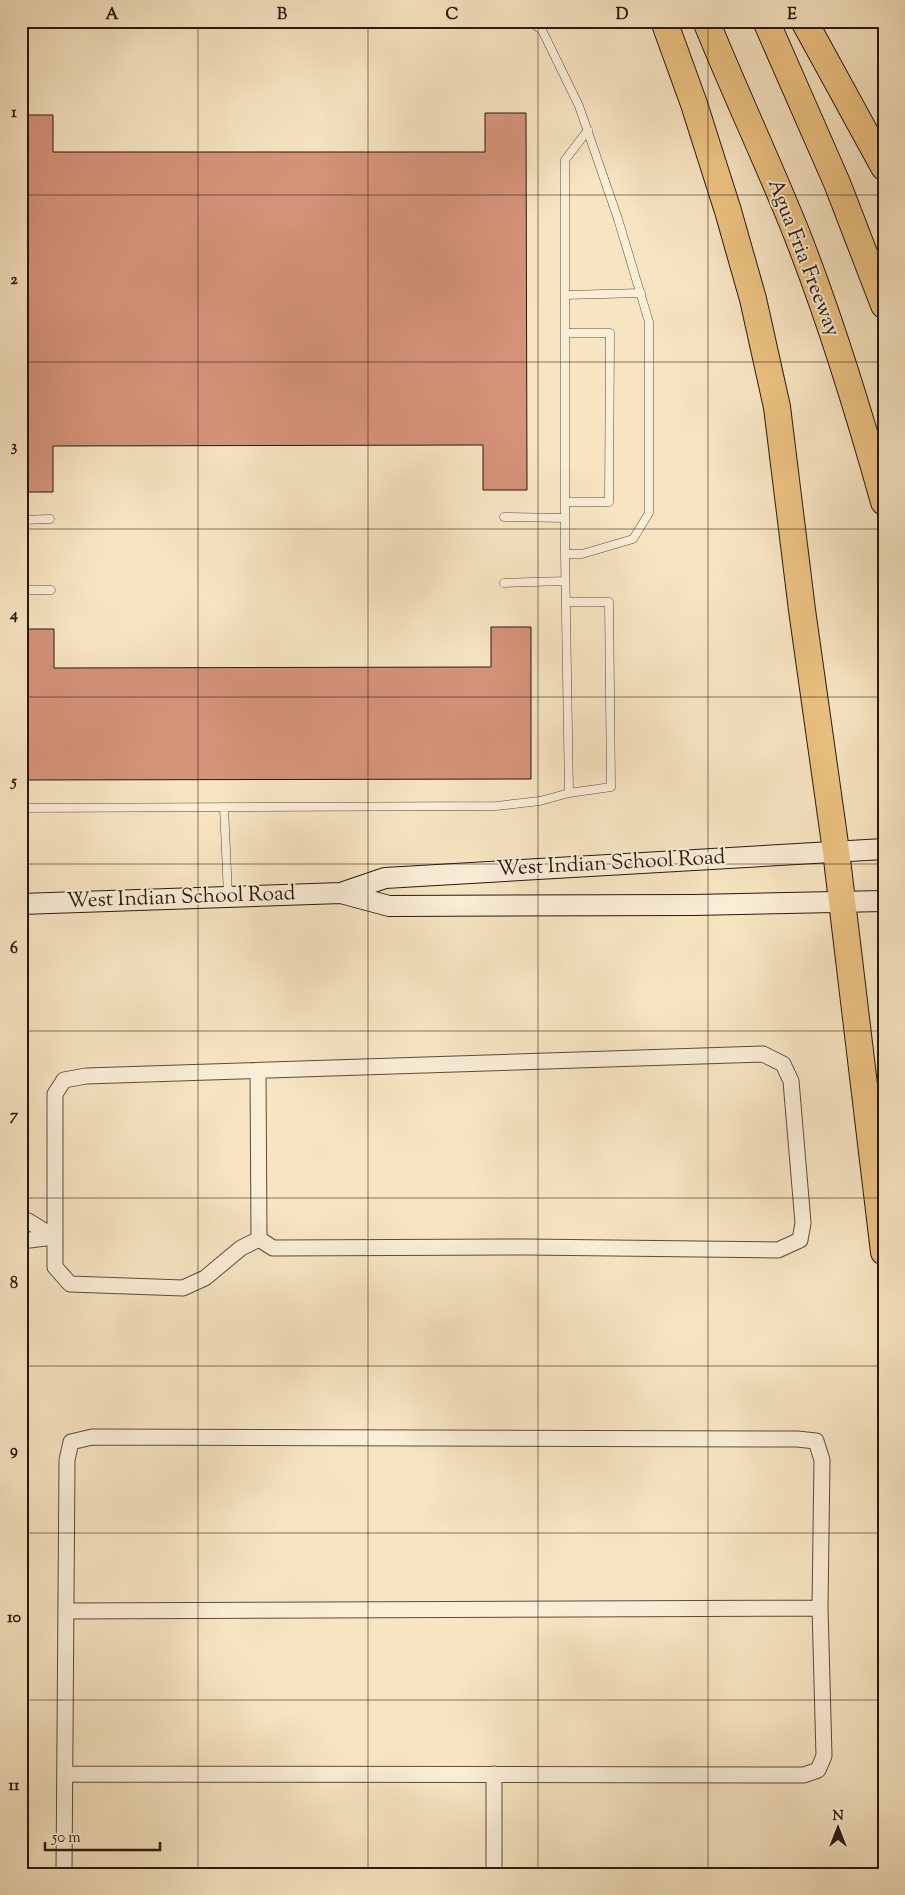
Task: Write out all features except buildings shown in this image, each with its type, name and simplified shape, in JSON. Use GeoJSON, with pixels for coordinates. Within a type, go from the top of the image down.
{"type":"FeatureCollection","features":[{"type":"Feature","properties":{"kind":"highway"},"geometry":{"type":"LineString","coordinates":[[664,21],[713,158],[742,258],[777,407],[802,610],[836,851],[884,1252]]}},
{"type":"Feature","properties":{"kind":"highway","name":"Agua Fria Freeway"},"geometry":{"type":"LineString","coordinates":[[706,21],[773,176],[818,290],[852,392],[884,502]]}},
{"type":"Feature","properties":{"kind":"highway"},"geometry":{"type":"LineString","coordinates":[[766,21],[837,182],[884,305]]}},
{"type":"Feature","properties":{"kind":"highway"},"geometry":{"type":"LineString","coordinates":[[804,21],[884,167]]}},
{"type":"Feature","properties":{"kind":"main road","name":"West Indian School Road"},"geometry":{"type":"LineString","coordinates":[[21,904],[341,893],[386,878],[879,849]]}},
{"type":"Feature","properties":{"kind":"main road","name":"West Indian School Road"},"geometry":{"type":"LineString","coordinates":[[341,893],[389,906],[694,905],[880,901]]}},
{"type":"Feature","properties":{"kind":"street"},"geometry":{"type":"LineString","coordinates":[[763,1054],[783,1064],[791,1081],[804,1223],[800,1240],[778,1250],[526,1247],[274,1248],[259,1239],[241,1248],[205,1278],[183,1288],[70,1284],[55,1267],[54,1237],[55,1094],[64,1080],[86,1076],[763,1054]]}},
{"type":"Feature","properties":{"kind":"street"},"geometry":{"type":"LineString","coordinates":[[258,1071],[259,1239]]}},
{"type":"Feature","properties":{"kind":"street"},"geometry":{"type":"LineString","coordinates":[[21,1220],[28,1221],[54,1237]]}},
{"type":"Feature","properties":{"kind":"street"},"geometry":{"type":"LineString","coordinates":[[21,1241],[54,1237]]}},
{"type":"Feature","properties":{"kind":"street"},"geometry":{"type":"LineString","coordinates":[[64,1874],[67,1460],[71,1442],[92,1437],[787,1439],[816,1441],[822,1460],[820,1608],[824,1756],[818,1770],[804,1775],[65,1774]]}},
{"type":"Feature","properties":{"kind":"street"},"geometry":{"type":"LineString","coordinates":[[66,1611],[820,1608]]}},
{"type":"Feature","properties":{"kind":"street"},"geometry":{"type":"LineString","coordinates":[[494,1774],[494,1874]]}},
{"type":"Feature","properties":{"kind":"lane"},"geometry":{"type":"LineString","coordinates":[[530,21],[542,30],[579,106],[649,322],[649,513],[633,540],[582,554],[565,554]]}},
{"type":"Feature","properties":{"kind":"lane"},"geometry":{"type":"LineString","coordinates":[[569,793],[565,582],[565,160],[588,130]]}},
{"type":"Feature","properties":{"kind":"lane"},"geometry":{"type":"LineString","coordinates":[[565,295],[641,293]]}},
{"type":"Feature","properties":{"kind":"lane"},"geometry":{"type":"LineString","coordinates":[[565,333],[610,333],[609,502],[565,502]]}},
{"type":"Feature","properties":{"kind":"lane"},"geometry":{"type":"LineString","coordinates":[[504,517],[565,518]]}},
{"type":"Feature","properties":{"kind":"lane"},"geometry":{"type":"LineString","coordinates":[[21,520],[50,519]]}},
{"type":"Feature","properties":{"kind":"lane"},"geometry":{"type":"LineString","coordinates":[[504,584],[565,582]]}},
{"type":"Feature","properties":{"kind":"lane"},"geometry":{"type":"LineString","coordinates":[[21,590],[51,590]]}},
{"type":"Feature","properties":{"kind":"lane"},"geometry":{"type":"LineString","coordinates":[[21,808],[496,806],[540,801],[569,793],[611,787],[609,602],[566,602]]}},
{"type":"Feature","properties":{"kind":"lane"},"geometry":{"type":"LineString","coordinates":[[224,807],[228,897]]}}]}
